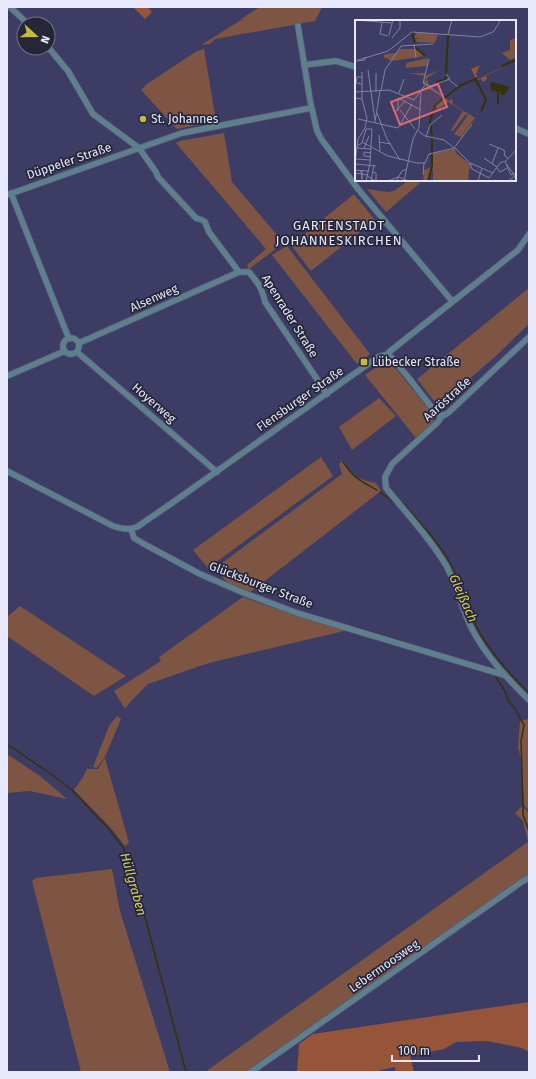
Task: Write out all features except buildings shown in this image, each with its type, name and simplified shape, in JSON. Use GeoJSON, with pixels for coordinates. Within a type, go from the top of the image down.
{"type":"FeatureCollection","features":[{"type":"Feature","properties":{"kind":"street"},"geometry":{"type":"LineString","coordinates":[[10,7],[20,16]]}},
{"type":"Feature","properties":{"kind":"street"},"geometry":{"type":"LineString","coordinates":[[298,26],[311,108],[317,131],[322,140],[358,189],[452,301]]}},
{"type":"Feature","properties":{"kind":"street","name":"Apenrader Straße"},"geometry":{"type":"LineString","coordinates":[[56,56],[68,71],[93,114],[139,148],[158,177],[196,218],[205,222],[209,232],[239,272],[249,272],[262,290],[265,302],[327,394]]}},
{"type":"Feature","properties":{"kind":"street"},"geometry":{"type":"LineString","coordinates":[[304,65],[336,61],[355,67]]}},
{"type":"Feature","properties":{"kind":"street","name":"Düppeler Straße"},"geometry":{"type":"LineString","coordinates":[[9,194],[182,133],[311,108]]}},
{"type":"Feature","properties":{"kind":"street"},"geometry":{"type":"LineString","coordinates":[[516,128],[529,134]]}},
{"type":"Feature","properties":{"kind":"street"},"geometry":{"type":"LineString","coordinates":[[9,194],[69,339]]}},
{"type":"Feature","properties":{"kind":"street","name":"Flensburger Straße"},"geometry":{"type":"LineString","coordinates":[[131,529],[137,527],[217,472],[378,357],[384,354],[388,355],[389,352],[452,301],[518,250],[529,234]]}},
{"type":"Feature","properties":{"kind":"street","name":"Alsenweg"},"geometry":{"type":"LineString","coordinates":[[79,343],[239,272]]}},
{"type":"Feature","properties":{"kind":"street","name":"Aaröstraße"},"geometry":{"type":"LineString","coordinates":[[504,675],[476,637],[467,619],[455,585],[438,553],[386,488],[384,480],[392,464],[438,422],[442,416],[448,413],[529,337]]}},
{"type":"Feature","properties":{"kind":"street"},"geometry":{"type":"LineString","coordinates":[[69,339],[74,339],[79,343],[77,352],[71,354],[65,350],[64,344],[69,339]]}},
{"type":"Feature","properties":{"kind":"street"},"geometry":{"type":"LineString","coordinates":[[7,376],[65,350]]}},
{"type":"Feature","properties":{"kind":"street","name":"Hoyerweg"},"geometry":{"type":"LineString","coordinates":[[77,352],[217,472]]}},
{"type":"Feature","properties":{"kind":"street"},"geometry":{"type":"LineString","coordinates":[[388,355],[408,377],[436,413],[442,416]]}},
{"type":"Feature","properties":{"kind":"street"},"geometry":{"type":"LineString","coordinates":[[7,471],[114,526],[131,529]]}},
{"type":"Feature","properties":{"kind":"street","name":"Glücksburger Straße"},"geometry":{"type":"LineString","coordinates":[[131,529],[134,538],[144,544],[200,574],[244,593],[297,613],[504,675]]}},
{"type":"Feature","properties":{"kind":"street"},"geometry":{"type":"LineString","coordinates":[[504,675],[529,700]]}},
{"type":"Feature","properties":{"kind":"street","name":"Lebermoosweg"},"geometry":{"type":"LineString","coordinates":[[251,1072],[529,878]]}},
{"type":"Feature","properties":{"kind":"shaded area"},"geometry":{"type":"Polygon","coordinates":[[[133,7],[148,7],[152,12],[145,19],[133,7]]]}},
{"type":"Feature","properties":{"kind":"shaded area"},"geometry":{"type":"Polygon","coordinates":[[[260,7],[322,7],[315,21],[215,39],[210,44],[201,45],[241,20],[244,22],[241,19],[260,7]]]}},
{"type":"Feature","properties":{"kind":"shaded area"},"geometry":{"type":"Polygon","coordinates":[[[204,49],[216,121],[177,129],[141,90],[147,84],[197,51],[204,49]]]}},
{"type":"Feature","properties":{"kind":"shaded area"},"geometry":{"type":"Polygon","coordinates":[[[224,133],[232,182],[283,242],[249,269],[247,265],[266,249],[176,143],[224,133]]]}},
{"type":"Feature","properties":{"kind":"shaded area"},"geometry":{"type":"Polygon","coordinates":[[[408,181],[420,183],[386,212],[367,189],[388,192],[394,191],[408,181]]]}},
{"type":"Feature","properties":{"kind":"shaded area"},"geometry":{"type":"Polygon","coordinates":[[[354,194],[375,220],[311,271],[291,245],[354,194]]]}},
{"type":"Feature","properties":{"kind":"shaded area"},"geometry":{"type":"Polygon","coordinates":[[[287,246],[370,354],[357,364],[272,255],[287,246]]]}},
{"type":"Feature","properties":{"kind":"shaded area"},"geometry":{"type":"Polygon","coordinates":[[[529,288],[529,324],[497,355],[438,406],[417,379],[529,288]]]}},
{"type":"Feature","properties":{"kind":"shaded area"},"geometry":{"type":"Polygon","coordinates":[[[388,359],[435,417],[433,423],[416,438],[365,375],[388,359]]]}},
{"type":"Feature","properties":{"kind":"shaded area"},"geometry":{"type":"Polygon","coordinates":[[[379,398],[396,416],[352,450],[339,427],[379,398]]]}},
{"type":"Feature","properties":{"kind":"shaded area"},"geometry":{"type":"Polygon","coordinates":[[[321,457],[333,476],[208,568],[193,550],[321,457]]]}},
{"type":"Feature","properties":{"kind":"shaded area"},"geometry":{"type":"Polygon","coordinates":[[[343,461],[350,471],[356,476],[376,483],[381,491],[249,593],[229,584],[214,569],[342,474],[339,464],[343,461]]]}},
{"type":"Feature","properties":{"kind":"shaded area"},"geometry":{"type":"Polygon","coordinates":[[[243,597],[348,630],[209,663],[148,684],[125,709],[114,691],[161,661],[159,657],[243,597]]]}},
{"type":"Feature","properties":{"kind":"shaded area"},"geometry":{"type":"Polygon","coordinates":[[[20,606],[126,676],[94,696],[7,636],[7,617],[20,606]]]}},
{"type":"Feature","properties":{"kind":"shaded area"},"geometry":{"type":"Polygon","coordinates":[[[117,716],[121,719],[105,757],[97,768],[93,767],[109,726],[117,716]]]}},
{"type":"Feature","properties":{"kind":"shaded area"},"geometry":{"type":"Polygon","coordinates":[[[528,719],[529,811],[524,805],[521,758],[518,748],[520,721],[528,719]]]}},
{"type":"Feature","properties":{"kind":"shaded area"},"geometry":{"type":"Polygon","coordinates":[[[7,754],[40,776],[67,799],[30,791],[7,793],[7,754]]]}},
{"type":"Feature","properties":{"kind":"shaded area"},"geometry":{"type":"Polygon","coordinates":[[[105,758],[129,843],[125,846],[111,828],[74,790],[87,769],[98,769],[105,758]]]}},
{"type":"Feature","properties":{"kind":"shaded area"},"geometry":{"type":"Polygon","coordinates":[[[522,806],[529,813],[529,874],[247,1072],[205,1072],[528,842],[523,821],[515,813],[522,806]]]}},
{"type":"Feature","properties":{"kind":"shaded area"},"geometry":{"type":"Polygon","coordinates":[[[112,869],[120,911],[170,1072],[81,1072],[32,881],[36,878],[112,869]]]}},
{"type":"Feature","properties":{"kind":"shaded area"},"geometry":{"type":"Polygon","coordinates":[[[529,1002],[529,1052],[522,1048],[487,1041],[456,1042],[444,1049],[410,1056],[414,1072],[396,1072],[395,1067],[373,1072],[297,1072],[299,1044],[313,1034],[529,1002]]]}},
{"type":"Feature","properties":{"kind":"waterway","name":"Gleißach"},"geometry":{"type":"LineString","coordinates":[[343,462],[358,479],[377,490]]}},
{"type":"Feature","properties":{"kind":"waterway","name":"Gleißach"},"geometry":{"type":"LineString","coordinates":[[380,492],[393,502]]}},
{"type":"Feature","properties":{"kind":"waterway","name":"Gleißach"},"geometry":{"type":"LineString","coordinates":[[402,502],[432,537],[448,559],[455,573],[471,616],[489,647],[529,693]]}},
{"type":"Feature","properties":{"kind":"waterway"},"geometry":{"type":"LineString","coordinates":[[351,626],[416,646]]}},
{"type":"Feature","properties":{"kind":"waterway"},"geometry":{"type":"LineString","coordinates":[[496,677],[506,693],[508,700],[524,725],[521,741],[523,815],[529,831]]}},
{"type":"Feature","properties":{"kind":"waterway","name":"Hüllgraben"},"geometry":{"type":"LineString","coordinates":[[7,744],[72,790],[109,829],[124,849],[144,913],[186,1072]]}},
{"type":"Feature","properties":{"kind":"place","name":"St. Johannes"},"geometry":{"type":"Point","coordinates":[143,119]}},
{"type":"Feature","properties":{"kind":"place","name":"Lübecker Straße"},"geometry":{"type":"Point","coordinates":[364,362]}},
{"type":"Feature","properties":{"kind":"district","name":"GARTENSTADT JOHANNESKIRCHEN"},"geometry":{"type":"Point","coordinates":[339,232]}}]}
